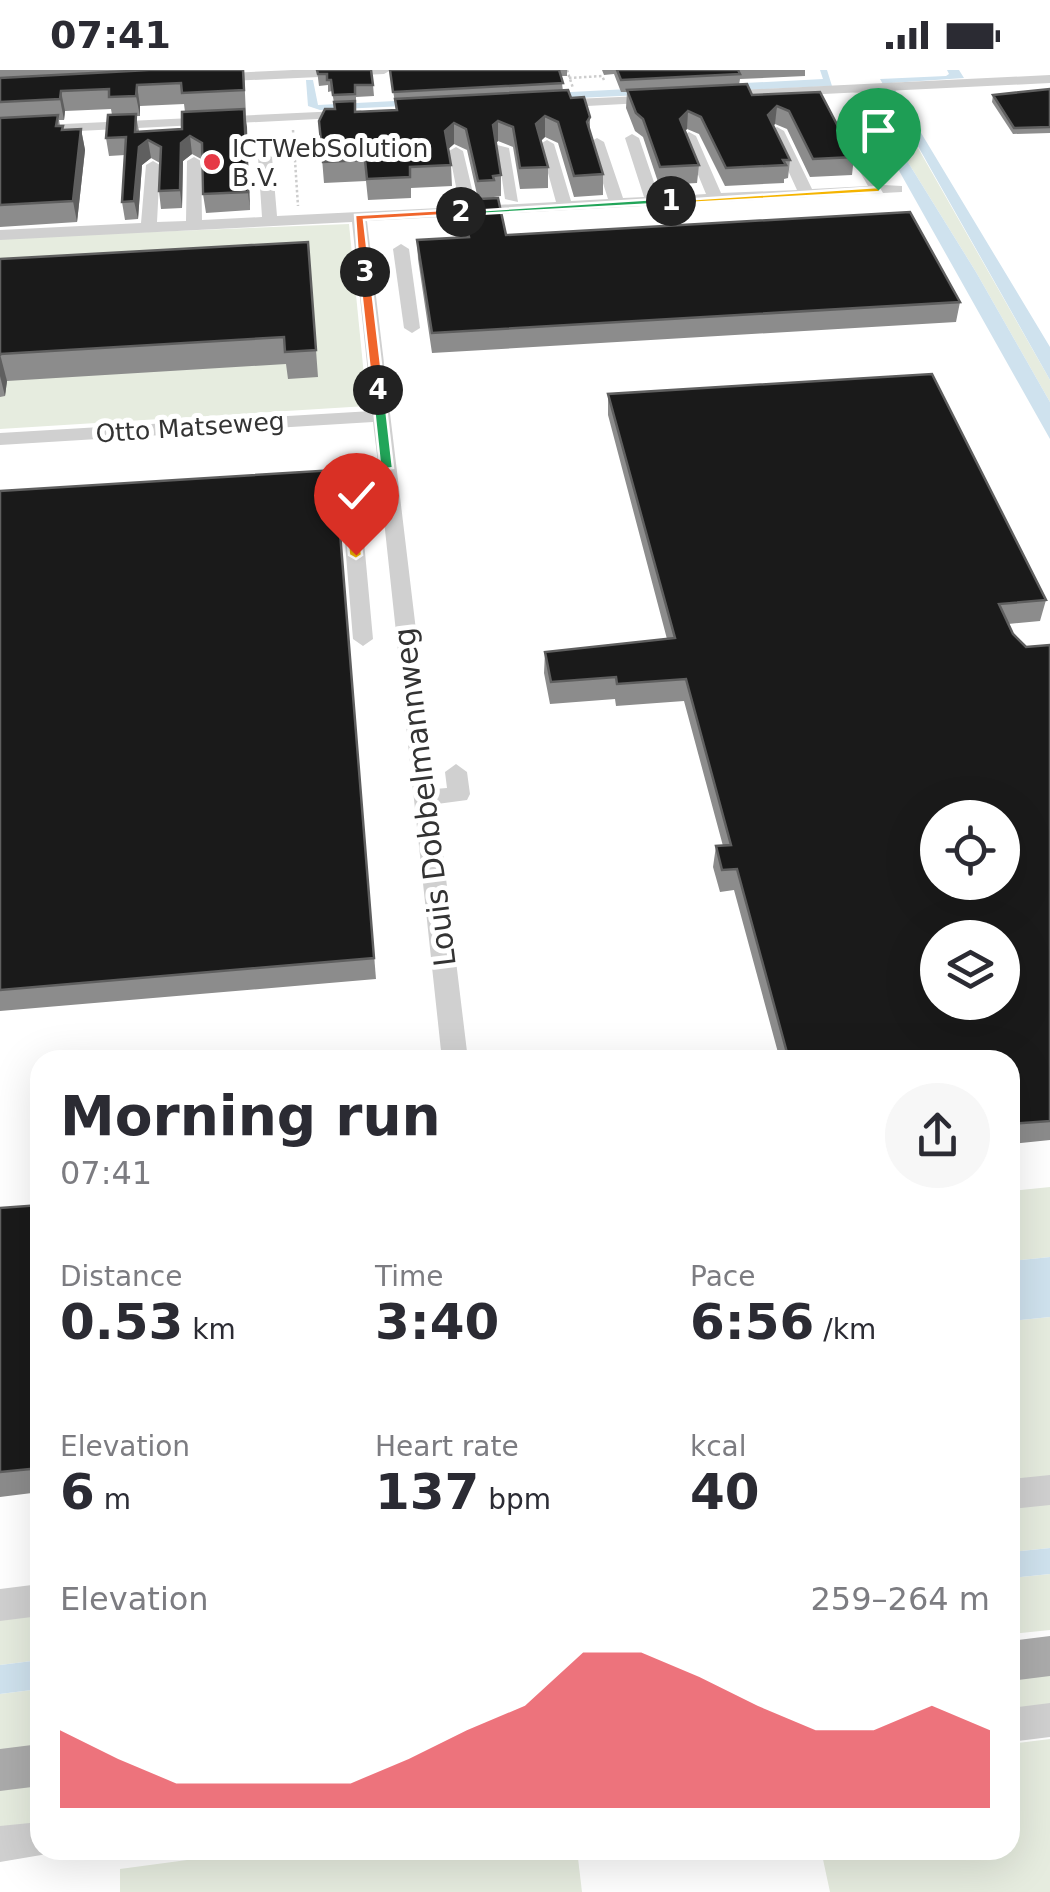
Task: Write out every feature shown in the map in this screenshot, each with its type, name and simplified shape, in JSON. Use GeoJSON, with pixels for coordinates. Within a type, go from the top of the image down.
{"type":"FeatureCollection","features":[{"type":"Feature","properties":{"kind":"main road"},"geometry":{"type":"LineString","coordinates":[[1020,1660],[1050,1656]]}},
{"type":"Feature","properties":{"kind":"main road"},"geometry":{"type":"LineString","coordinates":[[0,1770],[30,1767]]}},
{"type":"Feature","properties":{"kind":"street"},"geometry":{"type":"LineString","coordinates":[[0,130],[292,95],[384,70]]}},
{"type":"Feature","properties":{"kind":"street"},"geometry":{"type":"LineString","coordinates":[[842,70],[852,89]]}},
{"type":"Feature","properties":{"kind":"street"},"geometry":{"type":"LineString","coordinates":[[696,96],[877,88],[1049,74]]}},
{"type":"Feature","properties":{"kind":"street"},"geometry":{"type":"LineString","coordinates":[[190,79],[292,95],[366,113]]}},
{"type":"Feature","properties":{"kind":"street"},"geometry":{"type":"LineString","coordinates":[[538,104],[676,97]]}},
{"type":"Feature","properties":{"kind":"street"},"geometry":{"type":"LineString","coordinates":[[842,126],[878,190]]}},
{"type":"Feature","properties":{"kind":"street"},"geometry":{"type":"LineString","coordinates":[[777,132],[807,194]]}},
{"type":"Feature","properties":{"kind":"street"},"geometry":{"type":"LineString","coordinates":[[689,136],[716,198]]}},
{"type":"Feature","properties":{"kind":"street"},"geometry":{"type":"LineString","coordinates":[[632,138],[653,202]]}},
{"type":"Feature","properties":{"kind":"street"},"geometry":{"type":"LineString","coordinates":[[597,142],[617,204]]}},
{"type":"Feature","properties":{"kind":"street"},"geometry":{"type":"LineString","coordinates":[[547,144],[564,201]]}},
{"type":"Feature","properties":{"kind":"street"},"geometry":{"type":"LineString","coordinates":[[502,148],[512,199]]}},
{"type":"Feature","properties":{"kind":"street"},"geometry":{"type":"LineString","coordinates":[[456,151],[468,206]]}},
{"type":"Feature","properties":{"kind":"street"},"geometry":{"type":"LineString","coordinates":[[266,157],[270,222]]}},
{"type":"Feature","properties":{"kind":"street"},"geometry":{"type":"LineString","coordinates":[[194,160],[194,226]]}},
{"type":"Feature","properties":{"kind":"street"},"geometry":{"type":"LineString","coordinates":[[149,228],[152,165]]}},
{"type":"Feature","properties":{"kind":"street"},"geometry":{"type":"LineString","coordinates":[[0,235],[358,218],[512,199],[617,204],[897,189]]}},
{"type":"Feature","properties":{"kind":"street"},"geometry":{"type":"LineString","coordinates":[[468,206],[564,201]]}},
{"type":"Feature","properties":{"kind":"street","name":"Louis Dobbelmannweg"},"geometry":{"type":"LineString","coordinates":[[358,218],[454,1050]]}},
{"type":"Feature","properties":{"kind":"street"},"geometry":{"type":"LineString","coordinates":[[401,249],[412,328]]}},
{"type":"Feature","properties":{"kind":"street","name":"Otto Matseweg"},"geometry":{"type":"LineString","coordinates":[[0,439],[380,416]]}},
{"type":"Feature","properties":{"kind":"street"},"geometry":{"type":"LineString","coordinates":[[364,639],[348,471],[387,468]]}},
{"type":"Feature","properties":{"kind":"street"},"geometry":{"type":"LineString","coordinates":[[425,798],[459,794],[456,772]]}},
{"type":"Feature","properties":{"kind":"street"},"geometry":{"type":"LineString","coordinates":[[1020,1493],[1050,1490]]}},
{"type":"Feature","properties":{"kind":"street"},"geometry":{"type":"LineString","coordinates":[[0,1605],[30,1601]]}},
{"type":"Feature","properties":{"kind":"street"},"geometry":{"type":"LineString","coordinates":[[1020,1724],[1050,1720]]}},
{"type":"Feature","properties":{"kind":"street"},"geometry":{"type":"LineString","coordinates":[[0,1844],[30,1841]]}},
{"type":"Feature","properties":{"kind":"path"},"geometry":{"type":"LineString","coordinates":[[567,70],[574,92]]}},
{"type":"Feature","properties":{"kind":"path"},"geometry":{"type":"LineString","coordinates":[[569,78],[602,76],[604,80]]}},
{"type":"Feature","properties":{"kind":"path"},"geometry":{"type":"LineString","coordinates":[[292,95],[300,220]]}},
{"type":"Feature","properties":{"kind":"shaded area"},"geometry":{"type":"Polygon","coordinates":[[[885,90],[1050,380],[1050,402],[976,272],[867,96],[849,91],[885,90]]]}},
{"type":"Feature","properties":{"kind":"shaded area"},"geometry":{"type":"Polygon","coordinates":[[[349,224],[367,406],[0,429],[0,238],[349,224]]]}},
{"type":"Feature","properties":{"kind":"shaded area"},"geometry":{"type":"Polygon","coordinates":[[[1050,1187],[1050,1257],[1020,1260],[1020,1190],[1050,1187]]]}},
{"type":"Feature","properties":{"kind":"shaded area"},"geometry":{"type":"Polygon","coordinates":[[[1050,1317],[1050,1479],[1020,1482],[1020,1320],[1050,1317]]]}},
{"type":"Feature","properties":{"kind":"shaded area"},"geometry":{"type":"Polygon","coordinates":[[[1050,1501],[1050,1548],[1020,1551],[1020,1504],[1050,1501]]]}},
{"type":"Feature","properties":{"kind":"shaded area"},"geometry":{"type":"Polygon","coordinates":[[[1050,1574],[1050,1630],[1020,1633],[1020,1577],[1050,1574]]]}},
{"type":"Feature","properties":{"kind":"shaded area"},"geometry":{"type":"Polygon","coordinates":[[[30,1613],[30,1661],[0,1665],[0,1616],[30,1613]]]}},
{"type":"Feature","properties":{"kind":"shaded area"},"geometry":{"type":"Polygon","coordinates":[[[1050,1666],[1050,1706],[1020,1709],[1020,1670],[1050,1666]]]}},
{"type":"Feature","properties":{"kind":"shaded area"},"geometry":{"type":"Polygon","coordinates":[[[30,1690],[30,1748],[0,1751],[0,1694],[30,1690]]]}},
{"type":"Feature","properties":{"kind":"shaded area"},"geometry":{"type":"Polygon","coordinates":[[[1050,1739],[1050,1892],[830,1892],[823,1860],[1020,1860],[1020,1743],[1050,1739]]]}},
{"type":"Feature","properties":{"kind":"shaded area"},"geometry":{"type":"Polygon","coordinates":[[[30,1786],[30,1824],[0,1827],[0,1790],[30,1786]]]}},
{"type":"Feature","properties":{"kind":"shaded area"},"geometry":{"type":"Polygon","coordinates":[[[187,1860],[578,1860],[582,1892],[120,1892],[120,1869],[187,1860]]]}},
{"type":"Feature","properties":{"kind":"water"},"geometry":{"type":"Polygon","coordinates":[[[820,70],[827,70],[832,86],[320,110],[308,106],[306,80],[313,80],[318,105],[823,79],[820,70]]]}},
{"type":"Feature","properties":{"kind":"water"},"geometry":{"type":"Polygon","coordinates":[[[947,70],[959,70],[964,78],[891,83],[1050,347],[1050,380],[880,79],[946,76],[947,70]]]}},
{"type":"Feature","properties":{"kind":"water"},"geometry":{"type":"Polygon","coordinates":[[[857,96],[867,96],[976,272],[1050,402],[1050,439],[857,96]]]}},
{"type":"Feature","properties":{"kind":"water"},"geometry":{"type":"Polygon","coordinates":[[[1050,1257],[1050,1317],[1020,1320],[1020,1260],[1050,1257]]]}},
{"type":"Feature","properties":{"kind":"water"},"geometry":{"type":"Polygon","coordinates":[[[1050,1548],[1050,1574],[1020,1577],[1020,1551],[1050,1548]]]}},
{"type":"Feature","properties":{"kind":"water"},"geometry":{"type":"Polygon","coordinates":[[[30,1661],[30,1690],[0,1694],[0,1665],[30,1661]]]}},
{"type":"Feature","properties":{"kind":"building"},"geometry":{"type":"Polygon","coordinates":[[[149,70],[243,70],[244,90],[182,93],[181,83],[137,85],[136,96],[109,97],[109,89],[61,91],[60,99],[0,102],[0,78],[149,70]]]}},
{"type":"Feature","properties":{"kind":"building"},"geometry":{"type":"Polygon","coordinates":[[[317,70],[371,70],[373,85],[355,85],[355,94],[333,95],[331,80],[317,70]]]}},
{"type":"Feature","properties":{"kind":"building"},"geometry":{"type":"Polygon","coordinates":[[[390,70],[559,70],[563,83],[393,92],[390,70]]]}},
{"type":"Feature","properties":{"kind":"building"},"geometry":{"type":"Polygon","coordinates":[[[617,70],[738,70],[740,74],[621,80],[617,70]]]}},
{"type":"Feature","properties":{"kind":"building"},"geometry":{"type":"Polygon","coordinates":[[[747,84],[752,95],[820,92],[854,157],[813,159],[789,111],[777,106],[768,115],[790,160],[783,160],[786,165],[726,168],[701,117],[688,111],[680,119],[699,165],[660,167],[643,119],[636,113],[627,90],[747,84]]]}},
{"type":"Feature","properties":{"kind":"building"},"geometry":{"type":"Polygon","coordinates":[[[1050,89],[1050,127],[1014,128],[993,95],[1050,89]]]}},
{"type":"Feature","properties":{"kind":"building"},"geometry":{"type":"Polygon","coordinates":[[[568,90],[571,98],[584,97],[590,117],[587,122],[603,174],[574,176],[558,122],[545,116],[536,124],[548,167],[520,168],[513,127],[498,121],[493,125],[501,175],[493,176],[494,180],[478,181],[466,129],[454,123],[445,131],[451,165],[410,167],[410,177],[367,179],[365,160],[323,162],[319,121],[325,109],[335,109],[334,102],[355,101],[355,112],[397,110],[395,99],[568,90]]]}},
{"type":"Feature","properties":{"kind":"building"},"geometry":{"type":"Polygon","coordinates":[[[244,109],[248,192],[203,194],[202,143],[190,136],[181,143],[180,190],[159,191],[161,147],[148,140],[139,147],[134,201],[122,202],[126,137],[106,138],[108,115],[136,114],[135,132],[182,129],[182,112],[244,109]]]}},
{"type":"Feature","properties":{"kind":"building"},"geometry":{"type":"Polygon","coordinates":[[[58,115],[56,126],[63,126],[62,130],[81,129],[73,201],[0,205],[0,118],[58,115]]]}},
{"type":"Feature","properties":{"kind":"building"},"geometry":{"type":"Polygon","coordinates":[[[498,198],[506,235],[910,212],[960,302],[432,333],[417,240],[469,237],[461,200],[498,198]]]}},
{"type":"Feature","properties":{"kind":"building"},"geometry":{"type":"Polygon","coordinates":[[[308,242],[316,350],[285,352],[284,337],[0,354],[0,259],[308,242]]]}},
{"type":"Feature","properties":{"kind":"building"},"geometry":{"type":"Polygon","coordinates":[[[932,374],[1046,600],[999,604],[1013,634],[1026,647],[1050,645],[1050,1121],[1020,1123],[1020,1050],[786,1050],[737,869],[722,870],[716,846],[731,845],[686,679],[617,684],[616,677],[551,682],[545,652],[675,638],[608,394],[932,374]]]}},
{"type":"Feature","properties":{"kind":"building"},"geometry":{"type":"Polygon","coordinates":[[[335,470],[374,958],[0,990],[0,491],[335,470]]]}},
{"type":"Feature","properties":{"kind":"building"},"geometry":{"type":"Polygon","coordinates":[[[30,1206],[30,1469],[0,1472],[0,1208],[30,1206]]]}},
{"type":"Feature","properties":{"kind":"place","name":"ICTWebSolution B.V."},"geometry":{"type":"Point","coordinates":[212,162]}},
{"type":"Feature","properties":{"kind":"route"},"geometry":{"type":"LineString","coordinates":[[356,555],[348,471],[387,468],[358,218],[878,190]]}}]}
